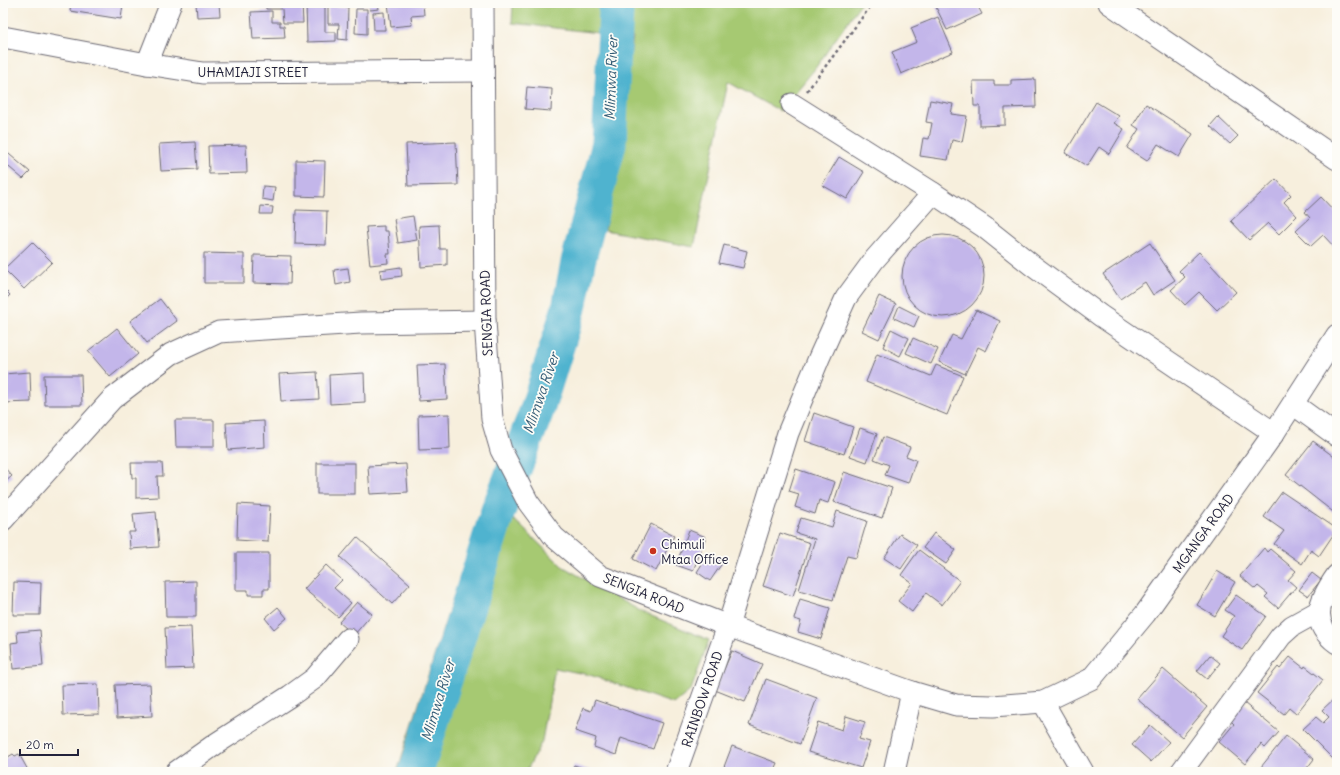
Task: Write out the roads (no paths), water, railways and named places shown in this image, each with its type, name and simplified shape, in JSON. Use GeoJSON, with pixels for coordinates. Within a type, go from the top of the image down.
{"type":"FeatureCollection","features":[{"type":"Feature","properties":{"kind":"street"},"geometry":{"type":"LineString","coordinates":[[147,64],[171,3]]}},
{"type":"Feature","properties":{"kind":"street","name":"SENGIA ROAD"},"geometry":{"type":"LineString","coordinates":[[483,3],[485,321],[492,419],[501,450],[528,502],[554,537],[600,576],[728,626],[912,692],[956,705],[994,706],[1042,702]]}},
{"type":"Feature","properties":{"kind":"street"},"geometry":{"type":"LineString","coordinates":[[1109,3],[1337,159]]}},
{"type":"Feature","properties":{"kind":"street","name":"UHAMIAJI STREET"},"geometry":{"type":"LineString","coordinates":[[3,37],[203,73],[483,71]]}},
{"type":"Feature","properties":{"kind":"street"},"geometry":{"type":"LineString","coordinates":[[794,105],[984,227],[1033,266],[1101,316],[1274,433]]}},
{"type":"Feature","properties":{"kind":"street","name":"RAINBOW ROAD"},"geometry":{"type":"LineString","coordinates":[[676,772],[728,626],[788,433],[819,358],[846,298],[874,260],[933,193]]}},
{"type":"Feature","properties":{"kind":"street"},"geometry":{"type":"LineString","coordinates":[[3,520],[112,399],[171,354],[219,332],[361,322],[485,321]]}},
{"type":"Feature","properties":{"kind":"street","name":"MGANGA ROAD"},"geometry":{"type":"LineString","coordinates":[[1042,702],[1092,679],[1145,614],[1274,433],[1337,335]]}},
{"type":"Feature","properties":{"kind":"street"},"geometry":{"type":"LineString","coordinates":[[1293,404],[1337,436]]}},
{"type":"Feature","properties":{"kind":"street"},"geometry":{"type":"LineString","coordinates":[[1337,575],[1322,598],[1319,611],[1322,626],[1337,643]]}},
{"type":"Feature","properties":{"kind":"street"},"geometry":{"type":"LineString","coordinates":[[1181,772],[1281,636],[1292,626],[1319,611]]}},
{"type":"Feature","properties":{"kind":"street"},"geometry":{"type":"LineString","coordinates":[[176,772],[217,742],[290,696],[314,678],[348,639]]}},
{"type":"Feature","properties":{"kind":"street"},"geometry":{"type":"LineString","coordinates":[[894,772],[912,692]]}},
{"type":"Feature","properties":{"kind":"street"},"geometry":{"type":"LineString","coordinates":[[1042,702],[1083,772]]}},
{"type":"Feature","properties":{"kind":"waterway","name":"Mlimwa River"},"geometry":{"type":"LineString","coordinates":[[416,772],[498,511],[537,410],[569,308],[578,262],[609,144],[616,11],[614,3]]}},
{"type":"Feature","properties":{"kind":"place","name":"Chimuli Mtaa Office"},"geometry":{"type":"Point","coordinates":[653,551]}}]}
